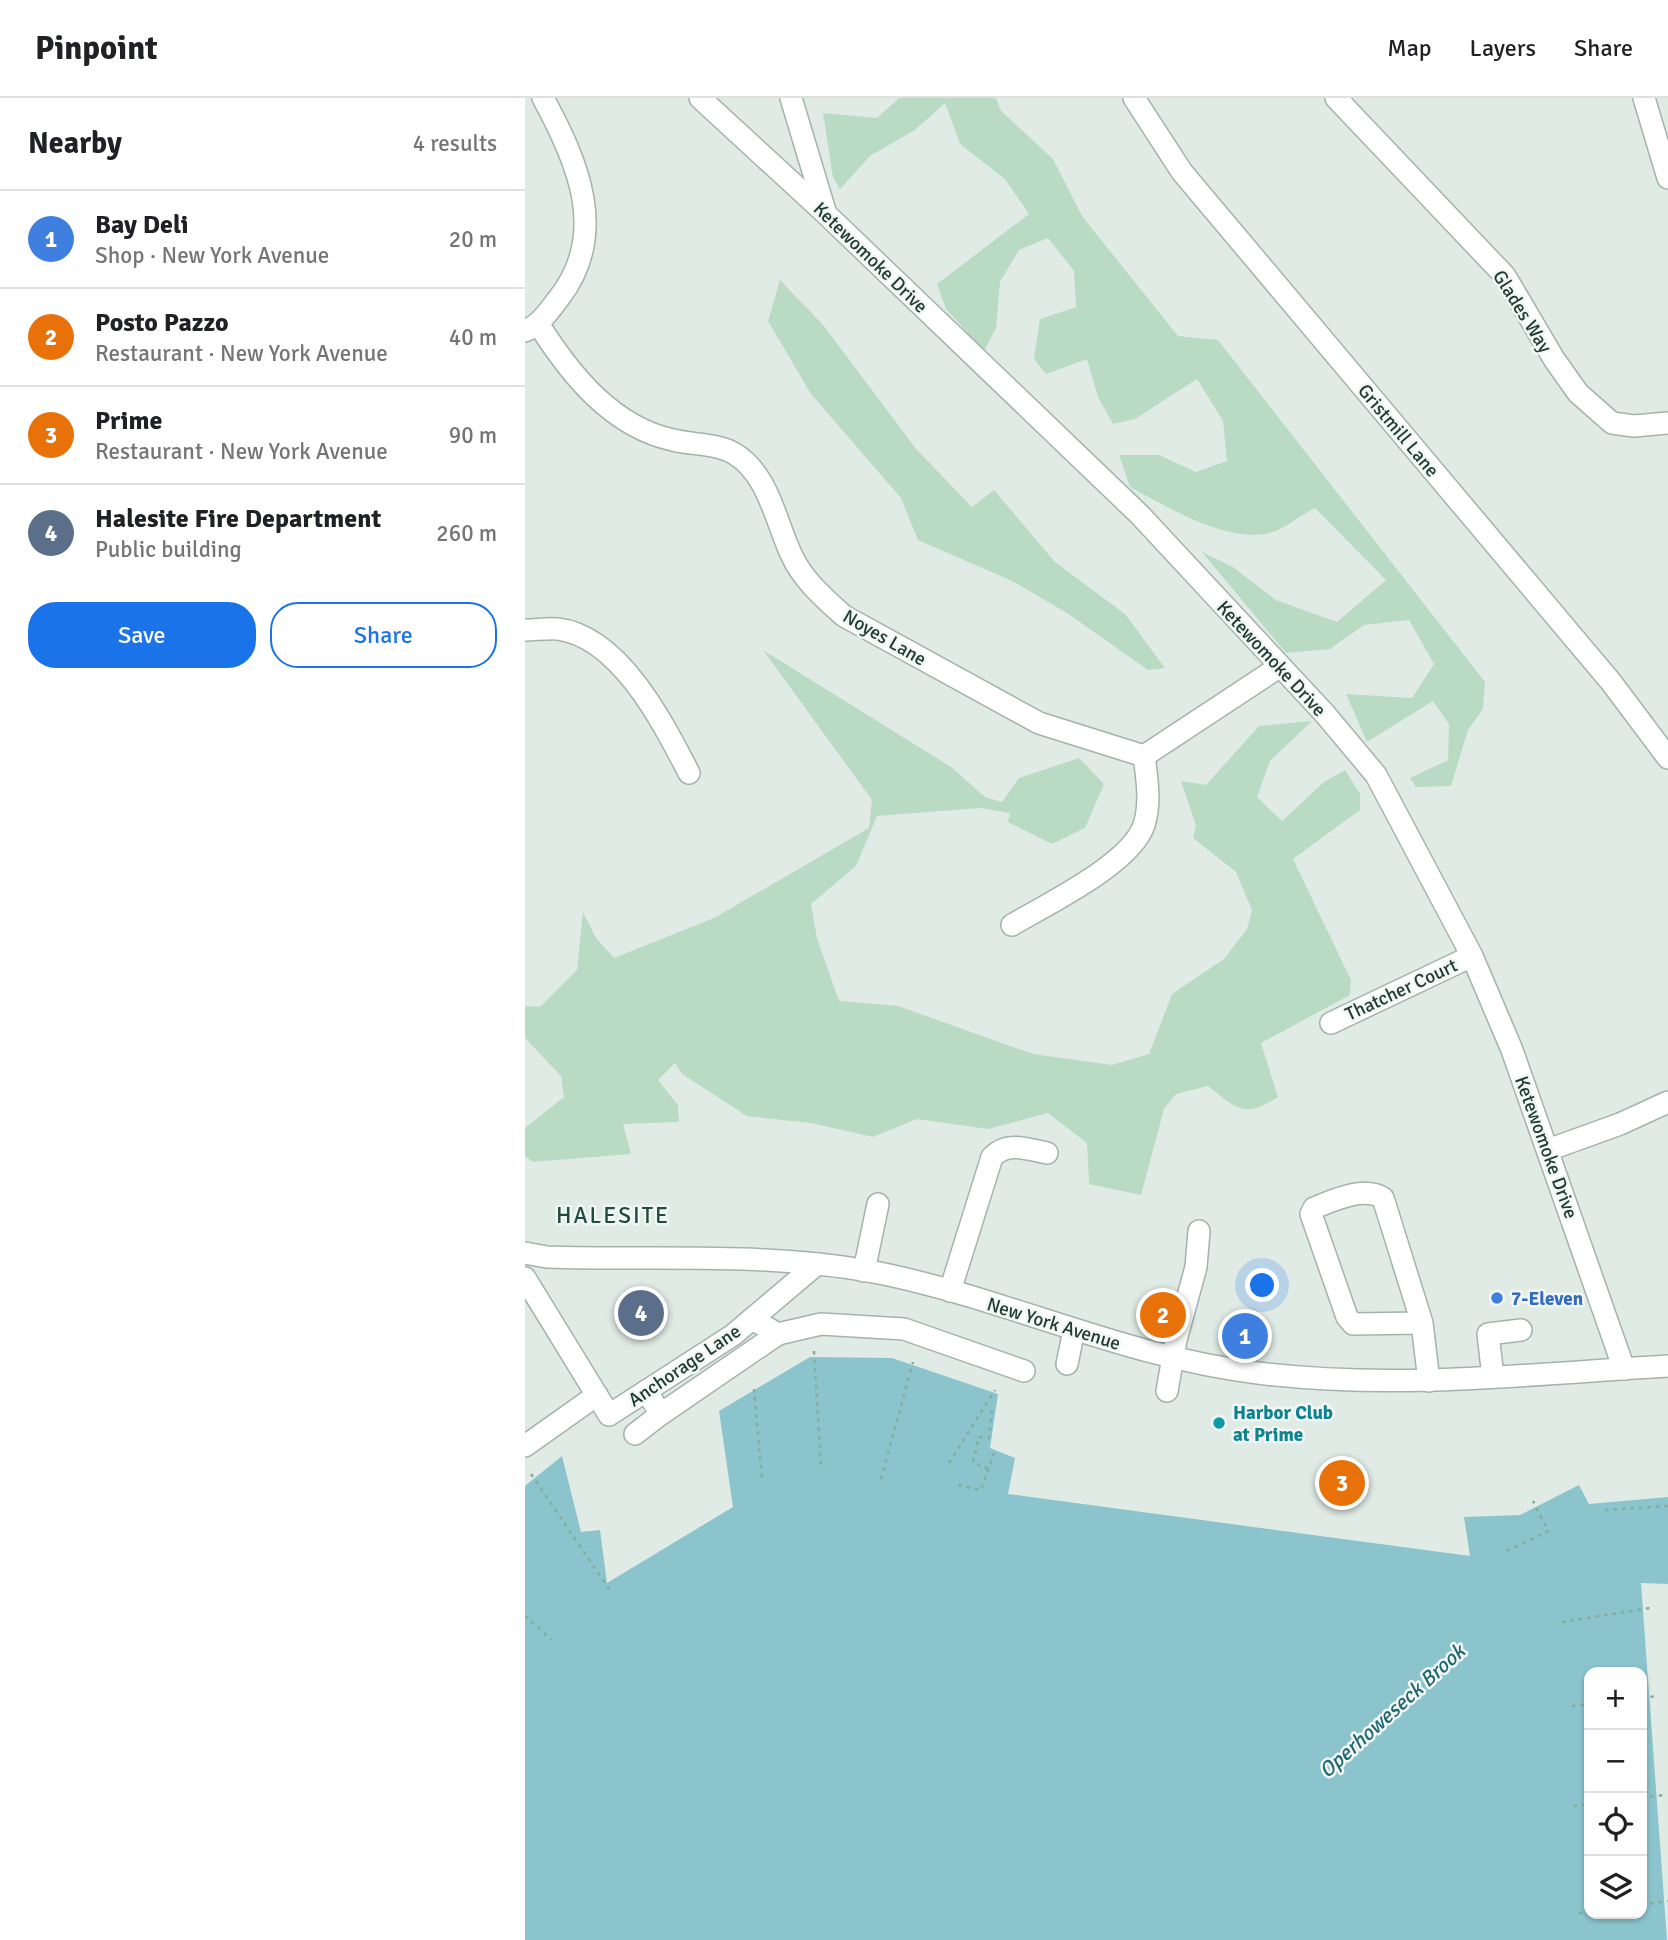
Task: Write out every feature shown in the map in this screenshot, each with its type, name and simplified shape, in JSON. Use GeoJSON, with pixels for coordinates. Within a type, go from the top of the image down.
{"type":"FeatureCollection","features":[{"type":"Feature","properties":{"kind":"street","name":"Ketewomoke Drive"},"geometry":{"type":"LineString","coordinates":[[699,98],[825,213],[1140,514],[1325,714],[1375,775],[1472,956],[1512,1051],[1624,1369]]}},
{"type":"Feature","properties":{"kind":"street"},"geometry":{"type":"LineString","coordinates":[[791,98],[825,213]]}},
{"type":"Feature","properties":{"kind":"street","name":"Gristmill Lane"},"geometry":{"type":"LineString","coordinates":[[1134,98],[1182,172],[1611,681],[1668,758]]}},
{"type":"Feature","properties":{"kind":"street","name":"Glades Way"},"geometry":{"type":"LineString","coordinates":[[1336,98],[1505,276],[1554,359],[1578,393],[1612,423],[1634,426],[1668,423]]}},
{"type":"Feature","properties":{"kind":"street"},"geometry":{"type":"LineString","coordinates":[[1644,98],[1668,178]]}},
{"type":"Feature","properties":{"kind":"street"},"geometry":{"type":"LineString","coordinates":[[532,328],[567,289],[583,253],[587,222],[582,186],[553,102]]}},
{"type":"Feature","properties":{"kind":"street","name":"Noyes Lane"},"geometry":{"type":"LineString","coordinates":[[532,328],[598,400],[629,422],[671,440],[705,444],[735,454],[758,476],[792,558],[817,592],[844,616],[1039,723],[1144,755]]}},
{"type":"Feature","properties":{"kind":"street"},"geometry":{"type":"LineString","coordinates":[[525,630],[559,629],[596,645],[627,671],[668,732],[689,773]]}},
{"type":"Feature","properties":{"kind":"street"},"geometry":{"type":"LineString","coordinates":[[1012,925],[1101,873],[1135,840],[1143,829],[1148,811],[1144,755],[1279,667]]}},
{"type":"Feature","properties":{"kind":"street","name":"Thatcher Court"},"geometry":{"type":"LineString","coordinates":[[1331,1023],[1472,956]]}},
{"type":"Feature","properties":{"kind":"street"},"geometry":{"type":"LineString","coordinates":[[1548,1150],[1668,1102]]}},
{"type":"Feature","properties":{"kind":"street"},"geometry":{"type":"LineString","coordinates":[[950,1291],[992,1157],[1001,1148],[1011,1146],[1047,1153]]}},
{"type":"Feature","properties":{"kind":"street"},"geometry":{"type":"LineString","coordinates":[[1422,1323],[1353,1324],[1347,1317],[1311,1214],[1314,1208],[1341,1197],[1374,1193],[1383,1198],[1422,1323],[1429,1381]]}},
{"type":"Feature","properties":{"kind":"street"},"geometry":{"type":"LineString","coordinates":[[864,1270],[878,1204]]}},
{"type":"Feature","properties":{"kind":"street"},"geometry":{"type":"LineString","coordinates":[[1167,1391],[1196,1267],[1199,1231]]}},
{"type":"Feature","properties":{"kind":"street","name":"New York Avenue"},"geometry":{"type":"LineString","coordinates":[[525,1253],[547,1257],[817,1265],[864,1270],[950,1291],[1173,1358],[1283,1376],[1429,1381],[1668,1366]]}},
{"type":"Feature","properties":{"kind":"street","name":"Anchorage Lane"},"geometry":{"type":"LineString","coordinates":[[525,1278],[610,1415],[752,1319],[817,1265]]}},
{"type":"Feature","properties":{"kind":"street"},"geometry":{"type":"LineString","coordinates":[[752,1319],[778,1334]]}},
{"type":"Feature","properties":{"kind":"street"},"geometry":{"type":"LineString","coordinates":[[635,1434],[778,1334],[821,1324],[904,1329],[1024,1371]]}},
{"type":"Feature","properties":{"kind":"street"},"geometry":{"type":"LineString","coordinates":[[1067,1364],[1075,1330]]}},
{"type":"Feature","properties":{"kind":"street"},"geometry":{"type":"LineString","coordinates":[[1493,1377],[1488,1334],[1521,1330]]}},
{"type":"Feature","properties":{"kind":"street"},"geometry":{"type":"LineString","coordinates":[[646,1391],[661,1414]]}},
{"type":"Feature","properties":{"kind":"street"},"geometry":{"type":"LineString","coordinates":[[525,1446],[597,1395]]}},
{"type":"Feature","properties":{"kind":"path"},"geometry":{"type":"LineString","coordinates":[[814,1351],[821,1466]]}},
{"type":"Feature","properties":{"kind":"path"},"geometry":{"type":"LineString","coordinates":[[881,1479],[913,1362]]}},
{"type":"Feature","properties":{"kind":"path"},"geometry":{"type":"LineString","coordinates":[[754,1389],[762,1480]]}},
{"type":"Feature","properties":{"kind":"path"},"geometry":{"type":"LineString","coordinates":[[949,1464],[995,1390]]}},
{"type":"Feature","properties":{"kind":"path"},"geometry":{"type":"LineString","coordinates":[[988,1469],[973,1462],[979,1437],[989,1438],[992,1410]]}},
{"type":"Feature","properties":{"kind":"path"},"geometry":{"type":"LineString","coordinates":[[958,1485],[981,1490],[993,1453]]}},
{"type":"Feature","properties":{"kind":"path"},"geometry":{"type":"LineString","coordinates":[[531,1474],[609,1589]]}},
{"type":"Feature","properties":{"kind":"path"},"geometry":{"type":"LineString","coordinates":[[1507,1551],[1548,1531],[1533,1501]]}},
{"type":"Feature","properties":{"kind":"path"},"geometry":{"type":"LineString","coordinates":[[1605,1510],[1668,1506]]}},
{"type":"Feature","properties":{"kind":"path"},"geometry":{"type":"LineString","coordinates":[[1562,1622],[1650,1608]]}},
{"type":"Feature","properties":{"kind":"path"},"geometry":{"type":"LineString","coordinates":[[525,1616],[552,1640]]}},
{"type":"Feature","properties":{"kind":"path"},"geometry":{"type":"LineString","coordinates":[[1647,1697],[1657,1696]]}},
{"type":"Feature","properties":{"kind":"path"},"geometry":{"type":"LineString","coordinates":[[1571,1706],[1584,1705]]}},
{"type":"Feature","properties":{"kind":"path"},"geometry":{"type":"LineString","coordinates":[[1647,1797],[1664,1795]]}},
{"type":"Feature","properties":{"kind":"path"},"geometry":{"type":"LineString","coordinates":[[1574,1806],[1584,1805]]}},
{"type":"Feature","properties":{"kind":"path"},"geometry":{"type":"LineString","coordinates":[[1647,1904],[1668,1901]]}},
{"type":"Feature","properties":{"kind":"path"},"geometry":{"type":"LineString","coordinates":[[1579,1913],[1584,1912]]}},
{"type":"Feature","properties":{"kind":"green space"},"geometry":{"type":"Polygon","coordinates":[[[899,98],[996,98],[1001,111],[1053,159],[1082,216],[1178,336],[1218,340],[1485,682],[1483,709],[1468,730],[1451,786],[1416,787],[1410,778],[1448,760],[1449,724],[1433,701],[1367,742],[1346,694],[1412,698],[1434,664],[1409,620],[1364,625],[1330,649],[1286,653],[1202,552],[1233,567],[1276,600],[1337,622],[1386,580],[1315,508],[1278,530],[1242,534],[1202,523],[1130,487],[1119,455],[1159,455],[1196,472],[1227,461],[1223,421],[1197,379],[1135,419],[1113,424],[1098,397],[1087,359],[1046,374],[1034,359],[1040,319],[1076,307],[1074,271],[1048,238],[1019,250],[1000,282],[996,328],[984,351],[946,309],[937,284],[1029,214],[1005,179],[960,144],[945,103],[915,130],[870,156],[840,189],[833,177],[823,113],[877,118],[899,98]]]}},
{"type":"Feature","properties":{"kind":"green space"},"geometry":{"type":"Polygon","coordinates":[[[780,280],[824,326],[917,450],[972,507],[994,490],[1055,562],[1125,614],[1165,668],[1148,670],[1067,613],[1012,581],[918,540],[901,498],[811,394],[768,321],[780,280]]]}},
{"type":"Feature","properties":{"kind":"green space"},"geometry":{"type":"Polygon","coordinates":[[[763,650],[951,767],[985,797],[1002,802],[1019,778],[1079,758],[1104,784],[1085,828],[1052,844],[1008,822],[1010,813],[980,808],[877,816],[856,866],[811,904],[817,938],[839,1001],[898,1006],[1033,1054],[1112,1065],[1149,1054],[1172,994],[1224,959],[1247,929],[1252,910],[1236,872],[1193,838],[1196,825],[1181,781],[1206,785],[1259,726],[1312,721],[1270,761],[1257,797],[1282,821],[1324,782],[1345,770],[1360,794],[1360,810],[1293,859],[1351,980],[1350,995],[1261,1043],[1278,1097],[1257,1108],[1249,1109],[1226,1101],[1208,1086],[1176,1094],[1164,1109],[1141,1195],[1089,1184],[1087,1143],[1048,1113],[988,1129],[917,1119],[873,1137],[811,1123],[747,1116],[682,1074],[675,1063],[658,1080],[678,1105],[679,1122],[623,1124],[631,1154],[533,1162],[525,1156],[525,1128],[564,1097],[561,1076],[525,1038],[525,1006],[540,1007],[577,970],[583,912],[596,938],[614,958],[714,918],[869,828],[872,800],[763,650]]]}},
{"type":"Feature","properties":{"kind":"water","name":"Operhoweseck Brook"},"geometry":{"type":"Polygon","coordinates":[[[810,1357],[892,1358],[998,1394],[990,1448],[1015,1458],[1008,1494],[1470,1556],[1464,1517],[1520,1515],[1579,1485],[1589,1504],[1668,1497],[1668,1584],[1641,1583],[1667,1940],[525,1940],[525,1486],[562,1456],[581,1532],[600,1530],[607,1583],[733,1507],[719,1411],[810,1357]]]}},
{"type":"Feature","properties":{"kind":"place","name":"7-Eleven"},"geometry":{"type":"Point","coordinates":[1497,1298]}},
{"type":"Feature","properties":{"kind":"place","name":"Halesite Fire Department"},"geometry":{"type":"Point","coordinates":[641,1313]}},
{"type":"Feature","properties":{"kind":"place","name":"Posto Pazzo"},"geometry":{"type":"Point","coordinates":[1163,1315]}},
{"type":"Feature","properties":{"kind":"place","name":"Bay Deli"},"geometry":{"type":"Point","coordinates":[1245,1336]}},
{"type":"Feature","properties":{"kind":"place","name":"Harbor Club at Prime"},"geometry":{"type":"Point","coordinates":[1219,1423]}},
{"type":"Feature","properties":{"kind":"place","name":"Prime"},"geometry":{"type":"Point","coordinates":[1342,1483]}},
{"type":"Feature","properties":{"kind":"district","name":"HALESITE"},"geometry":{"type":"Point","coordinates":[613,1215]}}]}
